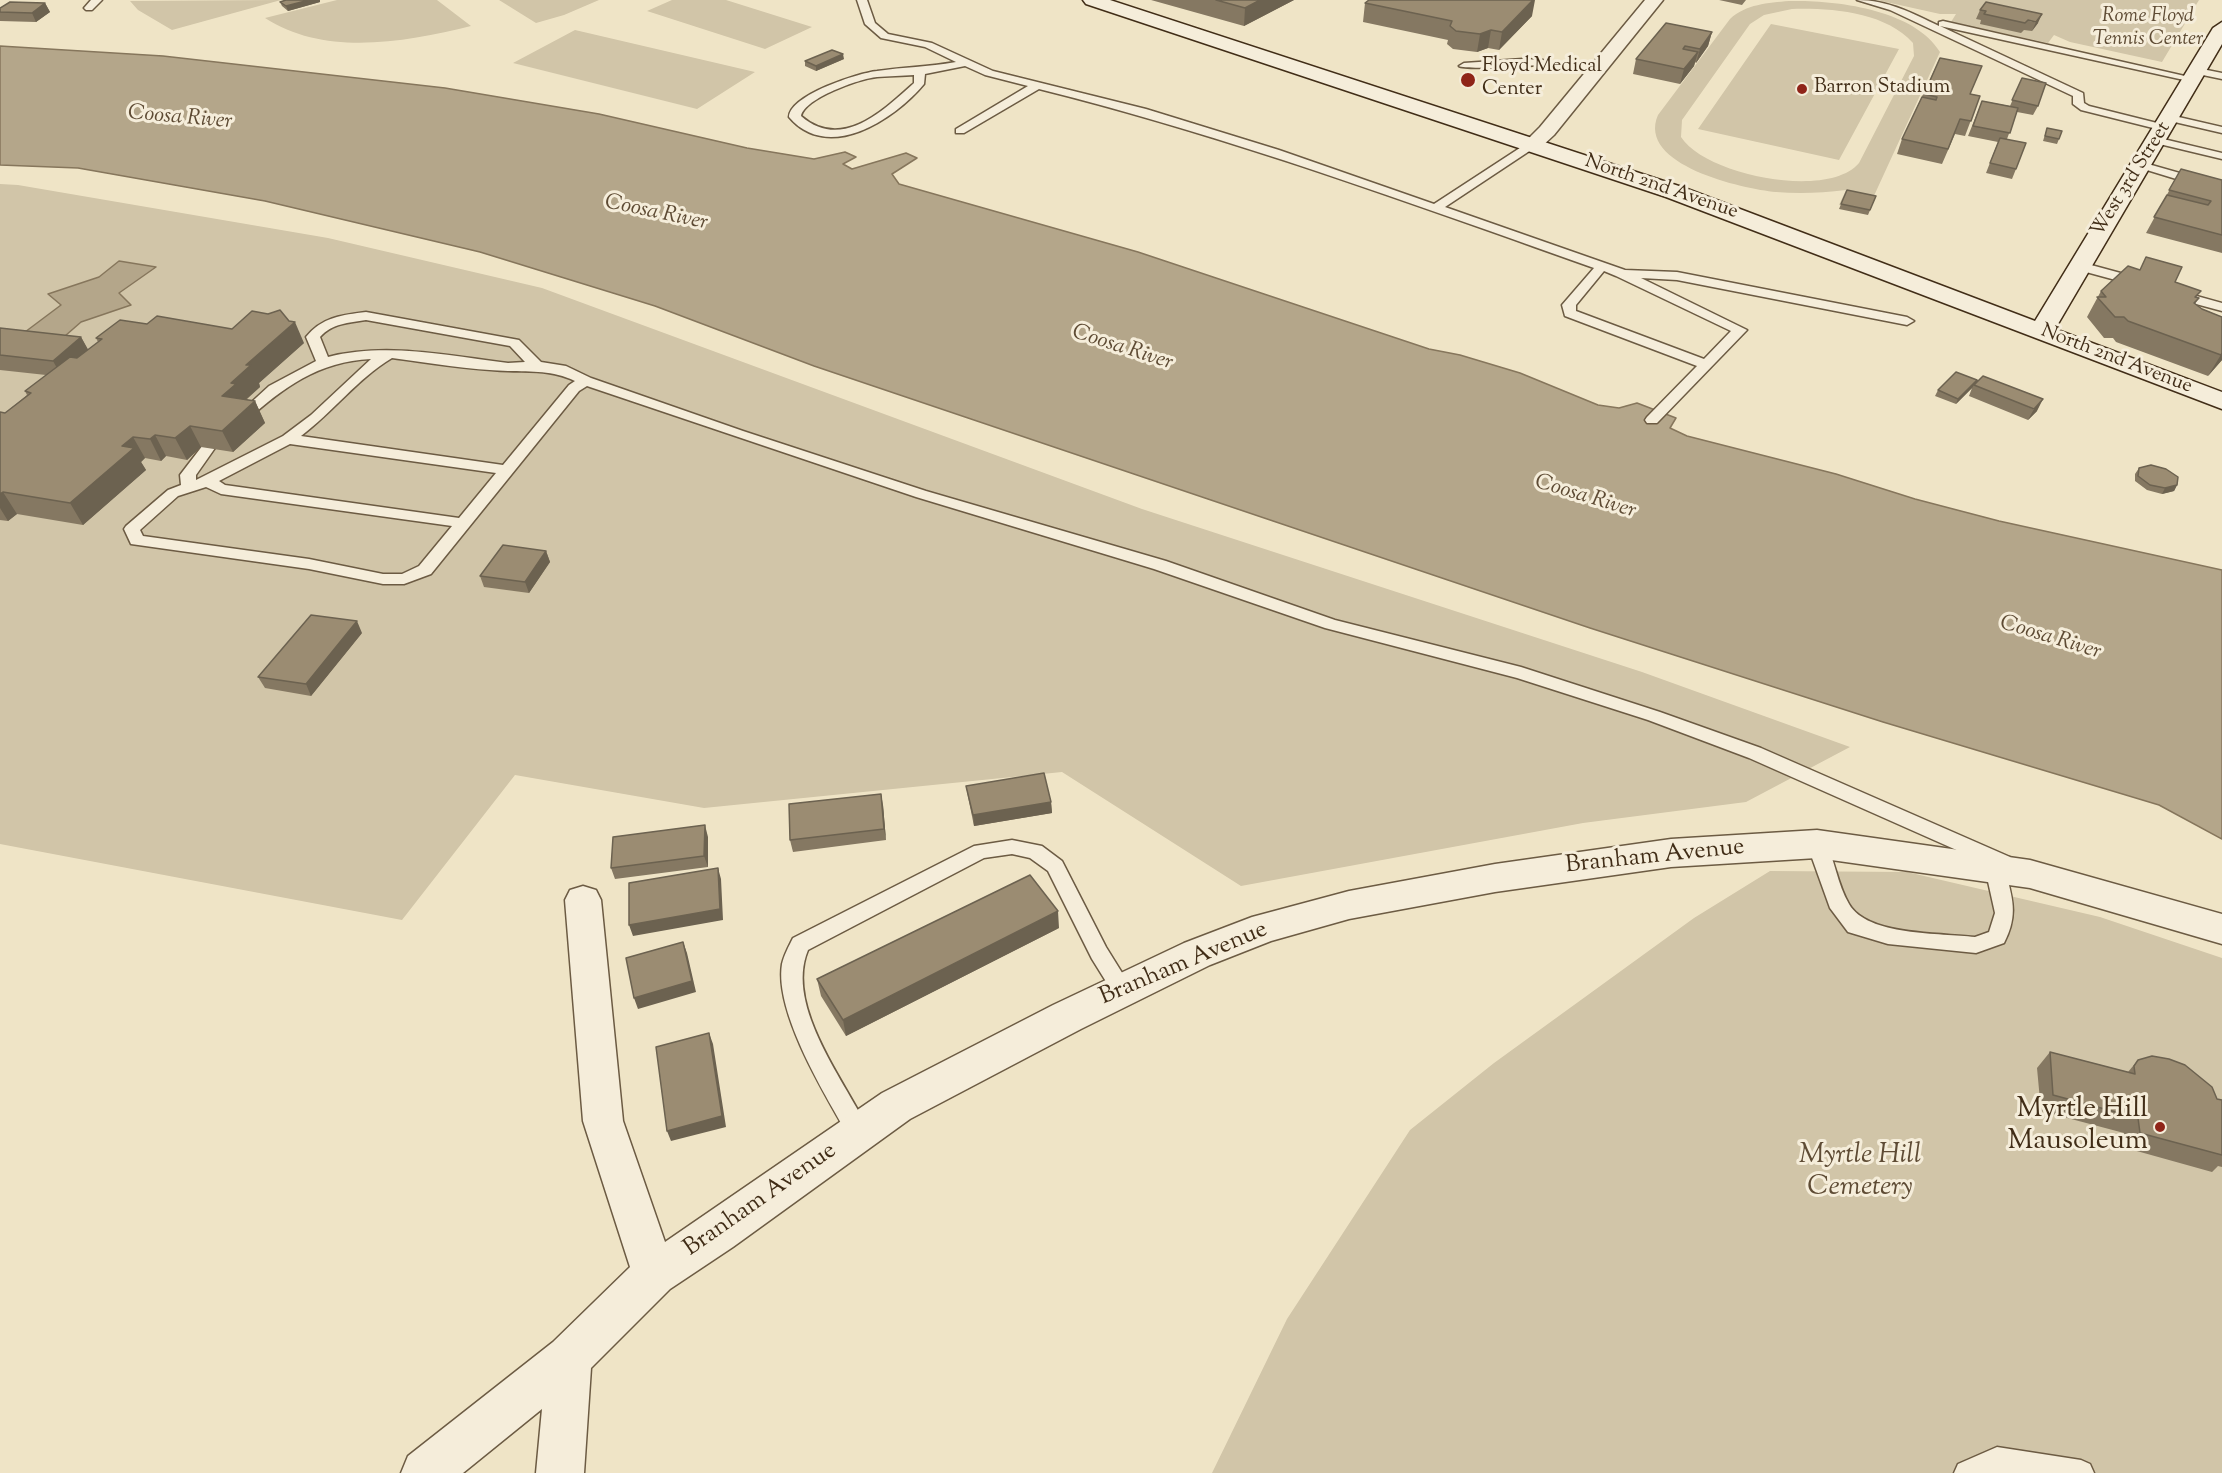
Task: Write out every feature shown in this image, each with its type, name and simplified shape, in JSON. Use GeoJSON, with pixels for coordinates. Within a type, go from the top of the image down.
{"type":"FeatureCollection","features":[{"type":"Feature","properties":{"kind":"street","name":"North 2nd Avenue"},"geometry":{"type":"LineString","coordinates":[[1092,0],[1533,144],[1716,207],[2222,401]]}},
{"type":"Feature","properties":{"kind":"street"},"geometry":{"type":"LineString","coordinates":[[1533,144],[1547,131],[1654,0]]}},
{"type":"Feature","properties":{"kind":"street","name":"West 3rd Street"},"geometry":{"type":"LineString","coordinates":[[2041,332],[2220,36]]}},
{"type":"Feature","properties":{"kind":"street","name":"Branham Avenue"},"geometry":{"type":"LineString","coordinates":[[425,1473],[569,1358],[654,1274],[718,1233],[896,1107],[1122,990],[1197,954],[1256,932],[1349,905],[1495,878],[1671,853],[1817,844],[2013,871],[2222,929]]}},
{"type":"Feature","properties":{"kind":"street"},"geometry":{"type":"LineString","coordinates":[[583,900],[603,1121],[654,1274]]}},
{"type":"Feature","properties":{"kind":"street"},"geometry":{"type":"LineString","coordinates":[[560,1473],[569,1358]]}},
{"type":"Feature","properties":{"kind":"lane"},"geometry":{"type":"LineString","coordinates":[[89,8],[97,0]]}},
{"type":"Feature","properties":{"kind":"lane"},"geometry":{"type":"LineString","coordinates":[[862,0],[870,24],[876,31],[940,50],[964,63],[1037,85],[1219,134],[1436,208],[1621,273],[1740,330],[1652,420]]}},
{"type":"Feature","properties":{"kind":"lane"},"geometry":{"type":"LineString","coordinates":[[1862,0],[1883,4],[2079,95],[2078,104],[2085,108],[2164,129],[2220,126]]}},
{"type":"Feature","properties":{"kind":"lane"},"geometry":{"type":"LineString","coordinates":[[1912,17],[2195,75],[2222,76]]}},
{"type":"Feature","properties":{"kind":"lane"},"geometry":{"type":"LineString","coordinates":[[1464,66],[1493,66],[1524,60],[1543,63]]}},
{"type":"Feature","properties":{"kind":"lane"},"geometry":{"type":"LineString","coordinates":[[920,72],[919,84],[908,95],[886,114],[854,131],[827,135],[806,128],[795,117],[795,112],[808,100],[850,80],[887,72],[920,72],[964,63]]}},
{"type":"Feature","properties":{"kind":"lane"},"geometry":{"type":"LineString","coordinates":[[960,131],[1037,85]]}},
{"type":"Feature","properties":{"kind":"lane"},"geometry":{"type":"LineString","coordinates":[[2164,129],[2222,189]]}},
{"type":"Feature","properties":{"kind":"lane"},"geometry":{"type":"LineString","coordinates":[[1436,208],[1533,144]]}},
{"type":"Feature","properties":{"kind":"lane"},"geometry":{"type":"LineString","coordinates":[[2141,165],[2198,166],[2222,156]]}},
{"type":"Feature","properties":{"kind":"lane"},"geometry":{"type":"LineString","coordinates":[[1602,266],[1569,305],[1570,313],[1706,364]]}},
{"type":"Feature","properties":{"kind":"lane"},"geometry":{"type":"LineString","coordinates":[[2080,266],[2134,281]]}},
{"type":"Feature","properties":{"kind":"lane"},"geometry":{"type":"LineString","coordinates":[[1621,273],[1677,276],[1906,321]]}},
{"type":"Feature","properties":{"kind":"lane"},"geometry":{"type":"LineString","coordinates":[[2169,292],[2222,307]]}},
{"type":"Feature","properties":{"kind":"lane"},"geometry":{"type":"LineString","coordinates":[[323,362],[313,337],[323,326],[338,320],[366,316],[514,343],[537,366]]}},
{"type":"Feature","properties":{"kind":"lane"},"geometry":{"type":"LineString","coordinates":[[390,354],[374,363],[316,418],[288,439],[208,482],[173,493],[132,529],[137,540],[309,564],[383,579],[404,579],[425,570],[574,388],[586,381]]}},
{"type":"Feature","properties":{"kind":"lane"},"geometry":{"type":"LineString","coordinates":[[240,419],[291,375],[323,362],[356,355],[390,354],[508,368],[537,366],[561,369],[586,381],[738,434],[921,494],[1160,565],[1331,624],[1521,673],[1654,716],[1755,753],[2013,871],[2005,913],[1997,937],[1976,945],[1888,936],[1855,926],[1840,908],[1817,844]]}},
{"type":"Feature","properties":{"kind":"lane"},"geometry":{"type":"LineString","coordinates":[[288,439],[505,470]]}},
{"type":"Feature","properties":{"kind":"lane"},"geometry":{"type":"LineString","coordinates":[[189,488],[188,475],[208,448]]}},
{"type":"Feature","properties":{"kind":"lane"},"geometry":{"type":"LineString","coordinates":[[208,482],[221,489],[463,523]]}},
{"type":"Feature","properties":{"kind":"lane"},"geometry":{"type":"LineString","coordinates":[[859,1133],[819,1065],[795,994],[792,966],[800,945],[981,851],[1012,847],[1035,851],[1054,866],[1099,952],[1122,990]]}},
{"type":"Feature","properties":{"kind":"lane"},"geometry":{"type":"LineString","coordinates":[[1967,1473],[1997,1460],[2061,1468],[2081,1473]]}},
{"type":"Feature","properties":{"kind":"green space"},"geometry":{"type":"Polygon","coordinates":[[[281,0],[172,30],[138,10],[130,1],[281,0]]]}},
{"type":"Feature","properties":{"kind":"green space"},"geometry":{"type":"Polygon","coordinates":[[[337,0],[437,0],[471,26],[393,41],[339,42],[313,38],[288,30],[265,18],[337,0]]]}},
{"type":"Feature","properties":{"kind":"green space"},"geometry":{"type":"Polygon","coordinates":[[[499,0],[599,0],[564,15],[536,23],[499,0]]]}},
{"type":"Feature","properties":{"kind":"green space"},"geometry":{"type":"Polygon","coordinates":[[[672,0],[726,0],[812,27],[765,49],[647,11],[672,0]]]}},
{"type":"Feature","properties":{"kind":"green space","name":"Rome Floyd Tennis Center"},"geometry":{"type":"Polygon","coordinates":[[[1877,0],[2199,0],[2162,62],[2070,42],[2054,35],[2048,43],[1951,22],[1956,14],[1940,14],[1877,0]]]}},
{"type":"Feature","properties":{"kind":"green space"},"geometry":{"type":"Polygon","coordinates":[[[1789,1],[1850,5],[1893,17],[1928,37],[1940,52],[1867,211],[1839,205],[1846,190],[1811,193],[1776,192],[1718,180],[1677,161],[1663,148],[1655,133],[1658,115],[1730,19],[1750,7],[1789,1]],[[1792,9],[1764,15],[1750,24],[1682,120],[1681,137],[1694,151],[1740,172],[1795,181],[1821,180],[1843,174],[1859,163],[1914,56],[1913,43],[1888,24],[1873,18],[1840,11],[1792,9]]]}},
{"type":"Feature","properties":{"kind":"green space","name":"Barron Stadium"},"geometry":{"type":"Polygon","coordinates":[[[1771,24],[1899,49],[1839,160],[1698,129],[1771,24]]]}},
{"type":"Feature","properties":{"kind":"green space"},"geometry":{"type":"Polygon","coordinates":[[[575,30],[755,72],[697,109],[513,63],[575,30]]]}},
{"type":"Feature","properties":{"kind":"green space"},"geometry":{"type":"Polygon","coordinates":[[[0,184],[18,185],[328,238],[542,288],[1142,509],[1642,672],[1850,747],[1746,802],[1583,823],[1241,886],[1062,772],[704,808],[515,775],[402,920],[0,844],[0,184]]]}},
{"type":"Feature","properties":{"kind":"green space","name":"Myrtle Hill Cemetery"},"geometry":{"type":"Polygon","coordinates":[[[1770,871],[1907,872],[2100,917],[2222,958],[2222,1473],[1212,1473],[1287,1319],[1410,1130],[1494,1063],[1694,918],[1770,871]]]}},
{"type":"Feature","properties":{"kind":"water","name":"Coosa River"},"geometry":{"type":"Polygon","coordinates":[[[0,46],[163,56],[445,88],[599,114],[747,148],[814,159],[845,152],[856,157],[843,164],[852,169],[906,153],[917,158],[892,174],[899,184],[1138,252],[1429,349],[1460,355],[1520,373],[1598,405],[1619,408],[1637,403],[1676,418],[1670,428],[1687,436],[1836,474],[1915,499],[1999,521],[2222,570],[2222,839],[2159,805],[1883,722],[1590,628],[814,366],[655,306],[480,252],[265,201],[78,168],[0,165],[0,46]]]}},
{"type":"Feature","properties":{"kind":"water"},"geometry":{"type":"Polygon","coordinates":[[[119,261],[156,267],[119,293],[131,305],[81,322],[65,336],[25,332],[61,305],[48,294],[99,277],[119,261]]]}},
{"type":"Feature","properties":{"kind":"building"},"geometry":{"type":"Polygon","coordinates":[[[309,0],[286,6],[280,2],[309,0]]]}},
{"type":"Feature","properties":{"kind":"building"},"geometry":{"type":"Polygon","coordinates":[[[1216,0],[1260,0],[1245,8],[1216,0]]]}},
{"type":"Feature","properties":{"kind":"building"},"geometry":{"type":"Polygon","coordinates":[[[1369,0],[1533,0],[1502,32],[1491,30],[1480,34],[1456,31],[1450,26],[1452,21],[1365,3],[1369,0]]]}},
{"type":"Feature","properties":{"kind":"building"},"geometry":{"type":"Polygon","coordinates":[[[10,2],[45,3],[32,13],[0,12],[0,8],[10,2]]]}},
{"type":"Feature","properties":{"kind":"building"},"geometry":{"type":"Polygon","coordinates":[[[1986,2],[2042,14],[2036,22],[2028,20],[2025,23],[1984,14],[1986,11],[1980,10],[1986,2]]]}},
{"type":"Feature","properties":{"kind":"building"},"geometry":{"type":"Polygon","coordinates":[[[1666,23],[1712,32],[1700,49],[1685,46],[1683,49],[1698,52],[1684,69],[1636,59],[1666,23]]]}},
{"type":"Feature","properties":{"kind":"building"},"geometry":{"type":"Polygon","coordinates":[[[832,50],[843,54],[816,66],[805,61],[832,50]]]}},
{"type":"Feature","properties":{"kind":"building"},"geometry":{"type":"Polygon","coordinates":[[[1940,58],[1982,66],[1970,94],[1980,96],[1971,121],[1960,119],[1948,149],[1902,139],[1922,97],[1936,100],[1937,97],[1924,94],[1940,58]]]}},
{"type":"Feature","properties":{"kind":"building"},"geometry":{"type":"Polygon","coordinates":[[[2022,78],[2046,83],[2038,106],[2012,100],[2022,78]]]}},
{"type":"Feature","properties":{"kind":"building"},"geometry":{"type":"Polygon","coordinates":[[[1982,101],[2018,108],[2010,133],[1973,126],[1982,101]]]}},
{"type":"Feature","properties":{"kind":"building"},"geometry":{"type":"Polygon","coordinates":[[[2047,128],[2062,131],[2059,139],[2045,136],[2047,128]]]}},
{"type":"Feature","properties":{"kind":"building"},"geometry":{"type":"Polygon","coordinates":[[[2000,138],[2026,143],[2016,169],[1990,163],[2000,138]]]}},
{"type":"Feature","properties":{"kind":"building"},"geometry":{"type":"Polygon","coordinates":[[[2181,169],[2222,180],[2222,235],[2154,217],[2167,195],[2208,205],[2211,201],[2169,190],[2181,169]]]}},
{"type":"Feature","properties":{"kind":"building"},"geometry":{"type":"Polygon","coordinates":[[[1847,190],[1876,196],[1870,210],[1841,204],[1847,190]]]}},
{"type":"Feature","properties":{"kind":"building"},"geometry":{"type":"Polygon","coordinates":[[[2146,257],[2182,267],[2175,282],[2201,291],[2195,297],[2199,298],[2194,303],[2222,317],[2221,355],[2128,321],[2124,317],[2115,317],[2097,297],[2106,297],[2101,291],[2128,266],[2140,270],[2146,257]]]}},
{"type":"Feature","properties":{"kind":"building"},"geometry":{"type":"Polygon","coordinates":[[[280,310],[289,321],[295,322],[246,365],[251,365],[231,383],[236,384],[222,396],[255,401],[222,431],[190,426],[175,438],[155,435],[150,439],[133,437],[122,446],[134,448],[70,503],[3,492],[0,494],[0,412],[5,413],[31,393],[25,391],[70,357],[77,358],[102,339],[96,338],[120,320],[147,324],[157,316],[232,329],[252,311],[268,314],[280,310]]]}},
{"type":"Feature","properties":{"kind":"building"},"geometry":{"type":"Polygon","coordinates":[[[0,328],[81,337],[53,361],[0,355],[0,328]]]}},
{"type":"Feature","properties":{"kind":"building"},"geometry":{"type":"Polygon","coordinates":[[[1956,372],[1977,380],[1958,399],[1938,390],[1956,372]]]}},
{"type":"Feature","properties":{"kind":"building"},"geometry":{"type":"Polygon","coordinates":[[[1983,376],[2043,399],[2034,409],[1974,385],[1983,376]]]}},
{"type":"Feature","properties":{"kind":"building"},"geometry":{"type":"Polygon","coordinates":[[[2151,465],[2166,469],[2178,477],[2177,485],[2165,488],[2150,485],[2138,476],[2139,468],[2151,465]]]}},
{"type":"Feature","properties":{"kind":"building"},"geometry":{"type":"Polygon","coordinates":[[[503,545],[546,551],[525,582],[480,576],[503,545]]]}},
{"type":"Feature","properties":{"kind":"building"},"geometry":{"type":"Polygon","coordinates":[[[311,615],[357,621],[306,684],[258,677],[311,615]]]}},
{"type":"Feature","properties":{"kind":"building"},"geometry":{"type":"Polygon","coordinates":[[[1044,773],[1051,802],[973,815],[966,786],[1044,773]]]}},
{"type":"Feature","properties":{"kind":"building"},"geometry":{"type":"Polygon","coordinates":[[[881,794],[884,829],[790,840],[789,804],[881,794]]]}},
{"type":"Feature","properties":{"kind":"building"},"geometry":{"type":"Polygon","coordinates":[[[705,825],[704,856],[611,868],[613,837],[705,825]]]}},
{"type":"Feature","properties":{"kind":"building"},"geometry":{"type":"Polygon","coordinates":[[[718,868],[720,909],[629,925],[629,883],[718,868]]]}},
{"type":"Feature","properties":{"kind":"building"},"geometry":{"type":"Polygon","coordinates":[[[1030,875],[1058,911],[843,1020],[817,979],[1030,875]]]}},
{"type":"Feature","properties":{"kind":"building"},"geometry":{"type":"Polygon","coordinates":[[[683,942],[692,981],[634,998],[626,958],[683,942]]]}},
{"type":"Feature","properties":{"kind":"building"},"geometry":{"type":"Polygon","coordinates":[[[709,1033],[722,1116],[667,1131],[656,1047],[709,1033]]]}},
{"type":"Feature","properties":{"kind":"building","name":"Myrtle Hill Mausoleum"},"geometry":{"type":"Polygon","coordinates":[[[2050,1052],[2135,1074],[2134,1066],[2138,1060],[2152,1056],[2185,1065],[2212,1087],[2217,1099],[2222,1100],[2222,1155],[2140,1133],[2138,1118],[2053,1095],[2050,1052]]]}},
{"type":"Feature","properties":{"kind":"place","name":"Floyd Medical Center"},"geometry":{"type":"Point","coordinates":[1468,80]}},
{"type":"Feature","properties":{"kind":"place","name":"Barron Stadium"},"geometry":{"type":"Point","coordinates":[1802,89]}},
{"type":"Feature","properties":{"kind":"place","name":"Myrtle Hill Mausoleum"},"geometry":{"type":"Point","coordinates":[2160,1127]}}]}
